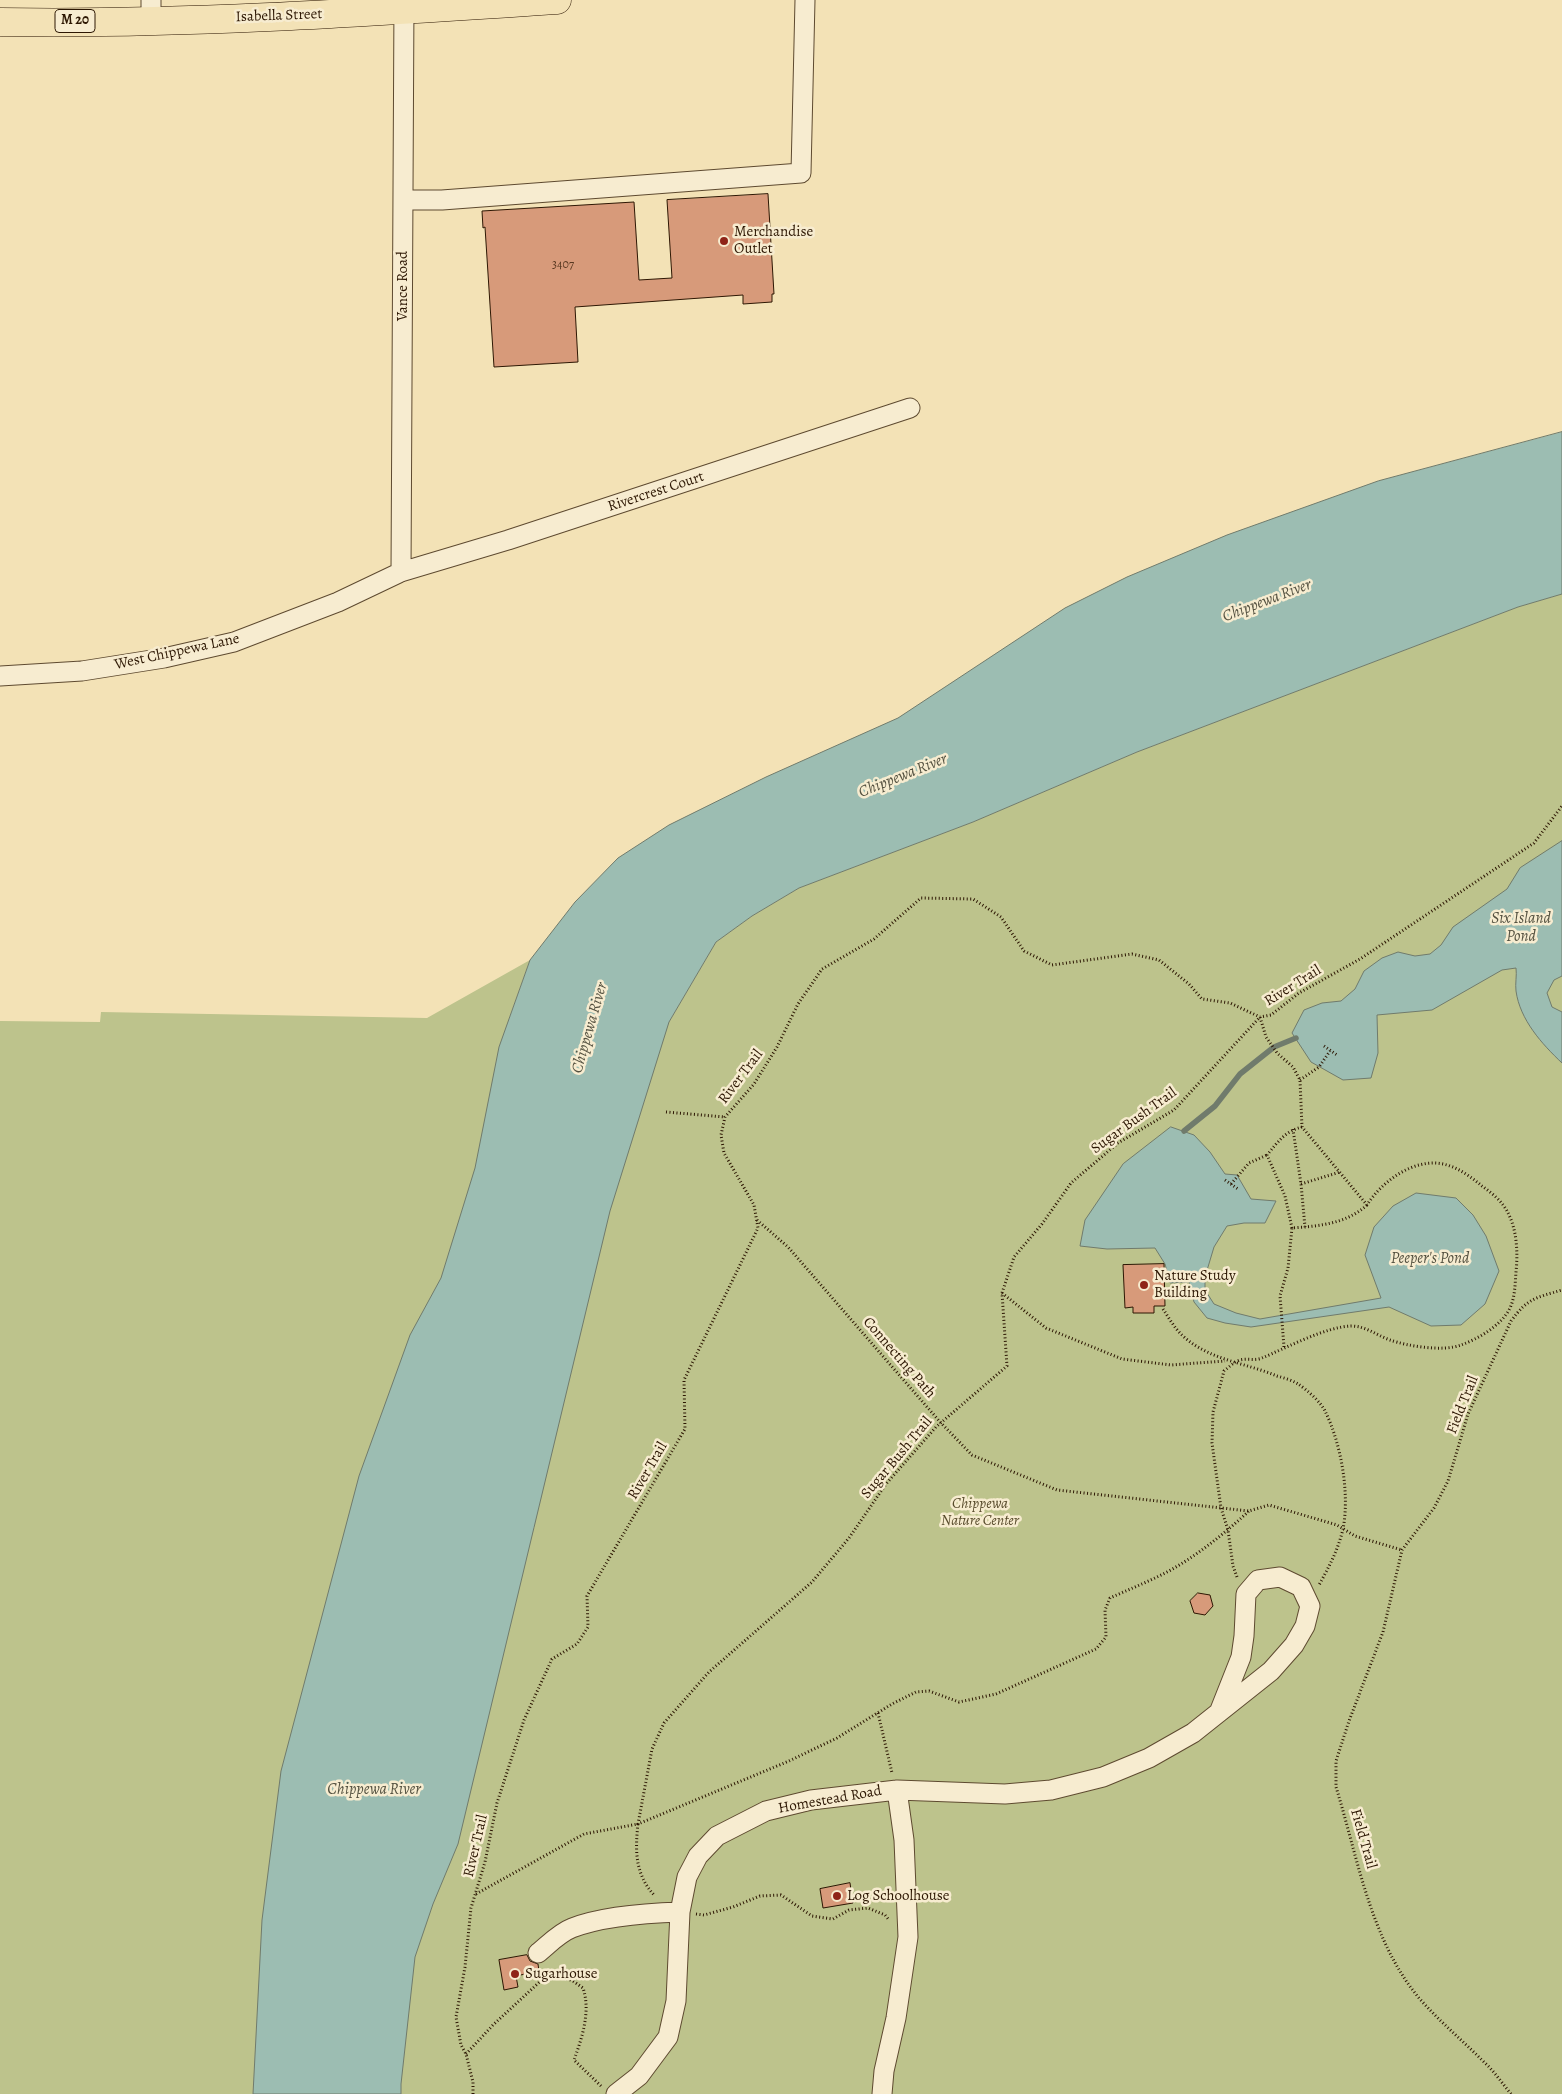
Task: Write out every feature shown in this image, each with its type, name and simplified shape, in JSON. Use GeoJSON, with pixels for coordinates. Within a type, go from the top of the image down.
{"type":"FeatureCollection","features":[{"type":"Feature","properties":{"kind":"highway","name":"Isabella Street"},"geometry":{"type":"LineString","coordinates":[[0,22],[151,10],[557,0]]}},
{"type":"Feature","properties":{"kind":"street"},"geometry":{"type":"LineString","coordinates":[[403,200],[442,200],[801,173],[805,0]]}},
{"type":"Feature","properties":{"kind":"street","name":"Vance Road"},"geometry":{"type":"LineString","coordinates":[[401,572],[404,5]]}},
{"type":"Feature","properties":{"kind":"street","name":"Rivercrest Court"},"geometry":{"type":"LineString","coordinates":[[401,572],[508,540],[910,408]]}},
{"type":"Feature","properties":{"kind":"street","name":"West Chippewa Lane"},"geometry":{"type":"LineString","coordinates":[[0,676],[82,671],[164,658],[234,642],[338,602],[401,572]]}},
{"type":"Feature","properties":{"kind":"street"},"geometry":{"type":"LineString","coordinates":[[1246,1594],[1258,1580],[1280,1577],[1301,1587],[1306,1597]]}},
{"type":"Feature","properties":{"kind":"street","name":"Homestead Road"},"geometry":{"type":"LineString","coordinates":[[1220,1710],[1240,1657],[1244,1636],[1246,1594]]}},
{"type":"Feature","properties":{"kind":"street","name":"Homestead Road"},"geometry":{"type":"LineString","coordinates":[[609,2091],[639,2076],[668,2037],[676,2001],[680,1912],[687,1877],[698,1856],[717,1836],[766,1811],[811,1800],[897,1790],[1005,1794],[1051,1790],[1103,1777],[1149,1758],[1192,1733],[1271,1671],[1294,1645],[1305,1626],[1310,1606],[1306,1597]]}},
{"type":"Feature","properties":{"kind":"street"},"geometry":{"type":"LineString","coordinates":[[882,2094],[884,2071],[896,2018],[908,1937],[904,1840],[897,1790]]}},
{"type":"Feature","properties":{"kind":"street"},"geometry":{"type":"LineString","coordinates":[[538,1953],[572,1928],[595,1922],[655,1912],[680,1912]]}},
{"type":"Feature","properties":{"kind":"path","name":"River Trail"},"geometry":{"type":"LineString","coordinates":[[473,2094],[473,2082],[456,2017],[465,1967],[471,1908],[485,1862],[497,1803],[524,1720],[552,1659],[577,1644],[588,1627],[587,1596],[685,1429],[684,1380],[758,1228],[754,1204],[724,1153],[722,1135],[725,1118],[754,1084],[777,1047],[798,1004],[822,968],[874,939],[921,898],[973,899],[1001,917],[1024,951],[1052,965],[1132,954],[1159,960],[1189,984],[1202,999],[1230,1003],[1260,1017],[1271,1015],[1299,993],[1360,959],[1534,843],[1562,806]]}},
{"type":"Feature","properties":{"kind":"path"},"geometry":{"type":"LineString","coordinates":[[1260,1017],[1266,1037],[1277,1053],[1293,1067],[1300,1080],[1302,1127],[1367,1205]]}},
{"type":"Feature","properties":{"kind":"path","name":"Sugar Bush Trail"},"geometry":{"type":"LineString","coordinates":[[680,1912],[664,1904],[653,1894],[644,1882],[636,1861],[638,1824],[652,1749],[664,1723],[709,1672],[812,1582],[849,1538],[886,1484],[940,1423],[1007,1366],[1002,1293],[1014,1257],[1042,1224],[1071,1183],[1118,1143],[1174,1110],[1260,1017]]}},
{"type":"Feature","properties":{"kind":"path"},"geometry":{"type":"LineString","coordinates":[[1324,1046],[1336,1055]]}},
{"type":"Feature","properties":{"kind":"path"},"geometry":{"type":"LineString","coordinates":[[1300,1080],[1319,1066],[1330,1051]]}},
{"type":"Feature","properties":{"kind":"path"},"geometry":{"type":"LineString","coordinates":[[666,1112],[725,1118]]}},
{"type":"Feature","properties":{"kind":"path"},"geometry":{"type":"LineString","coordinates":[[1231,1184],[1249,1163],[1267,1155],[1277,1141],[1293,1129],[1302,1127]]}},
{"type":"Feature","properties":{"kind":"path"},"geometry":{"type":"LineString","coordinates":[[1293,1129],[1305,1227]]}},
{"type":"Feature","properties":{"kind":"path"},"geometry":{"type":"LineString","coordinates":[[1267,1155],[1285,1196],[1292,1228],[1288,1268],[1280,1296],[1284,1347]]}},
{"type":"Feature","properties":{"kind":"path"},"geometry":{"type":"LineString","coordinates":[[1002,1293],[1046,1328],[1122,1359],[1172,1365],[1260,1360],[1284,1347],[1333,1330],[1351,1326],[1369,1329],[1390,1340],[1422,1347],[1460,1346],[1491,1329],[1508,1311],[1512,1302],[1516,1267],[1513,1224],[1508,1211],[1492,1193],[1465,1172],[1443,1163],[1421,1164],[1396,1175],[1356,1215],[1330,1224],[1292,1228]]}},
{"type":"Feature","properties":{"kind":"path"},"geometry":{"type":"LineString","coordinates":[[1301,1184],[1340,1172]]}},
{"type":"Feature","properties":{"kind":"path"},"geometry":{"type":"LineString","coordinates":[[1225,1180],[1238,1190]]}},
{"type":"Feature","properties":{"kind":"path","name":"Connecting Path"},"geometry":{"type":"LineString","coordinates":[[756,1220],[788,1247],[940,1423],[972,1455],[1057,1490],[1221,1508]]}},
{"type":"Feature","properties":{"kind":"path","name":"Field Trail"},"geometry":{"type":"LineString","coordinates":[[1511,2094],[1485,2063],[1448,2029],[1418,1997],[1393,1958],[1376,1926],[1336,1787],[1336,1761],[1383,1632],[1402,1550],[1434,1508],[1448,1482],[1468,1414],[1515,1315],[1530,1299],[1562,1290]]}},
{"type":"Feature","properties":{"kind":"path"},"geometry":{"type":"LineString","coordinates":[[1163,1309],[1182,1336],[1194,1345],[1226,1361],[1261,1369],[1299,1384],[1324,1409],[1336,1443],[1346,1502],[1343,1529],[1335,1556],[1318,1588],[1306,1597]]}},
{"type":"Feature","properties":{"kind":"path"},"geometry":{"type":"LineString","coordinates":[[1508,1311],[1515,1315]]}},
{"type":"Feature","properties":{"kind":"path"},"geometry":{"type":"LineString","coordinates":[[1240,1360],[1224,1371],[1213,1412],[1212,1443],[1221,1508],[1228,1530],[1233,1566],[1246,1594]]}},
{"type":"Feature","properties":{"kind":"path"},"geometry":{"type":"LineString","coordinates":[[1221,1508],[1249,1511],[1269,1505],[1343,1529],[1355,1536],[1402,1550]]}},
{"type":"Feature","properties":{"kind":"path"},"geometry":{"type":"LineString","coordinates":[[476,1894],[584,1834],[638,1824],[789,1761],[837,1738],[878,1712],[916,1692],[929,1691],[959,1702],[996,1694],[1096,1649],[1106,1637],[1105,1610],[1110,1598],[1170,1571],[1228,1530],[1249,1511]]}},
{"type":"Feature","properties":{"kind":"path"},"geometry":{"type":"LineString","coordinates":[[878,1712],[897,1790]]}},
{"type":"Feature","properties":{"kind":"path"},"geometry":{"type":"LineString","coordinates":[[680,1912],[704,1915],[733,1907],[760,1896],[781,1895],[812,1916],[833,1919],[849,1910],[868,1908],[885,1915],[908,1937]]}},
{"type":"Feature","properties":{"kind":"path"},"geometry":{"type":"LineString","coordinates":[[466,2054],[493,2025],[546,1976],[552,1941]]}},
{"type":"Feature","properties":{"kind":"path"},"geometry":{"type":"LineString","coordinates":[[547,1971],[573,1980],[583,1988],[587,2008],[580,2044],[574,2060],[609,2091]]}},
{"type":"Feature","properties":{"kind":"green space","name":"Chippewa Nature Center"},"geometry":{"type":"Polygon","coordinates":[[[1562,594],[1562,2094],[0,2094],[0,1021],[100,1022],[101,1012],[427,1018],[530,960],[509,1019],[669,1022],[716,942],[752,916],[799,888],[973,822],[1137,752],[1518,607],[1562,594]]]}},
{"type":"Feature","properties":{"kind":"water","name":"Chippewa River"},"geometry":{"type":"Polygon","coordinates":[[[1562,432],[1562,594],[1518,607],[1137,752],[973,822],[799,888],[752,916],[716,942],[669,1022],[610,1211],[458,1844],[433,1904],[415,1957],[401,2094],[253,2094],[262,1920],[281,1771],[359,1476],[410,1335],[441,1278],[475,1168],[499,1047],[530,960],[575,902],[618,858],[669,825],[766,777],[898,718],[1065,608],[1127,577],[1227,535],[1378,481],[1562,432]]]}},
{"type":"Feature","properties":{"kind":"water","name":"Six Island Pond"},"geometry":{"type":"Polygon","coordinates":[[[1562,841],[1562,976],[1554,980],[1547,993],[1552,1007],[1562,1012],[1562,1063],[1540,1040],[1522,1012],[1516,991],[1516,968],[1502,970],[1432,1010],[1377,1015],[1378,1053],[1371,1078],[1343,1080],[1311,1062],[1292,1033],[1304,1010],[1322,1003],[1341,1001],[1355,989],[1364,971],[1382,958],[1398,952],[1415,956],[1430,954],[1441,945],[1453,927],[1507,889],[1520,868],[1562,841]]]}},
{"type":"Feature","properties":{"kind":"water","name":"Peeper's Pond"},"geometry":{"type":"Polygon","coordinates":[[[1171,1127],[1194,1135],[1210,1152],[1225,1174],[1237,1175],[1251,1199],[1276,1201],[1265,1223],[1244,1223],[1227,1226],[1214,1247],[1205,1277],[1205,1290],[1214,1304],[1236,1313],[1260,1319],[1381,1298],[1365,1255],[1374,1227],[1393,1206],[1416,1193],[1456,1198],[1473,1215],[1486,1236],[1499,1271],[1485,1304],[1461,1325],[1431,1326],[1389,1307],[1251,1327],[1207,1318],[1194,1302],[1189,1282],[1170,1283],[1165,1264],[1155,1248],[1107,1249],[1080,1246],[1085,1220],[1123,1164],[1171,1127]]]}},
{"type":"Feature","properties":{"kind":"building"},"geometry":{"type":"Polygon","coordinates":[[[768,194],[774,294],[772,294],[772,302],[743,304],[743,295],[575,307],[578,362],[494,367],[485,227],[483,228],[482,211],[634,202],[639,280],[672,278],[667,200],[768,194]]]}},
{"type":"Feature","properties":{"kind":"building","name":"Nature Study Building"},"geometry":{"type":"Polygon","coordinates":[[[1164,1264],[1165,1306],[1154,1306],[1154,1313],[1133,1313],[1133,1307],[1125,1308],[1123,1265],[1164,1264]]]}},
{"type":"Feature","properties":{"kind":"building"},"geometry":{"type":"Polygon","coordinates":[[[1198,1593],[1210,1595],[1213,1606],[1205,1615],[1194,1613],[1190,1601],[1198,1593]]]}},
{"type":"Feature","properties":{"kind":"building","name":"Log Schoolhouse"},"geometry":{"type":"Polygon","coordinates":[[[850,1883],[853,1903],[823,1908],[820,1889],[850,1883]]]}},
{"type":"Feature","properties":{"kind":"building","name":"Sugarhouse"},"geometry":{"type":"Polygon","coordinates":[[[527,1955],[530,1961],[538,1964],[539,1971],[516,1976],[518,1987],[504,1990],[499,1960],[527,1955]]]}},
{"type":"Feature","properties":{"kind":"waterway"},"geometry":{"type":"LineString","coordinates":[[1184,1131],[1215,1106],[1240,1074],[1274,1047],[1296,1038]]}},
{"type":"Feature","properties":{"kind":"place","name":"Merchandise Outlet"},"geometry":{"type":"Point","coordinates":[724,241]}},
{"type":"Feature","properties":{"kind":"place","name":"Nature Study Building"},"geometry":{"type":"Point","coordinates":[1144,1285]}},
{"type":"Feature","properties":{"kind":"place","name":"Log Schoolhouse"},"geometry":{"type":"Point","coordinates":[837,1896]}},
{"type":"Feature","properties":{"kind":"place","name":"Sugarhouse"},"geometry":{"type":"Point","coordinates":[515,1974]}}]}
